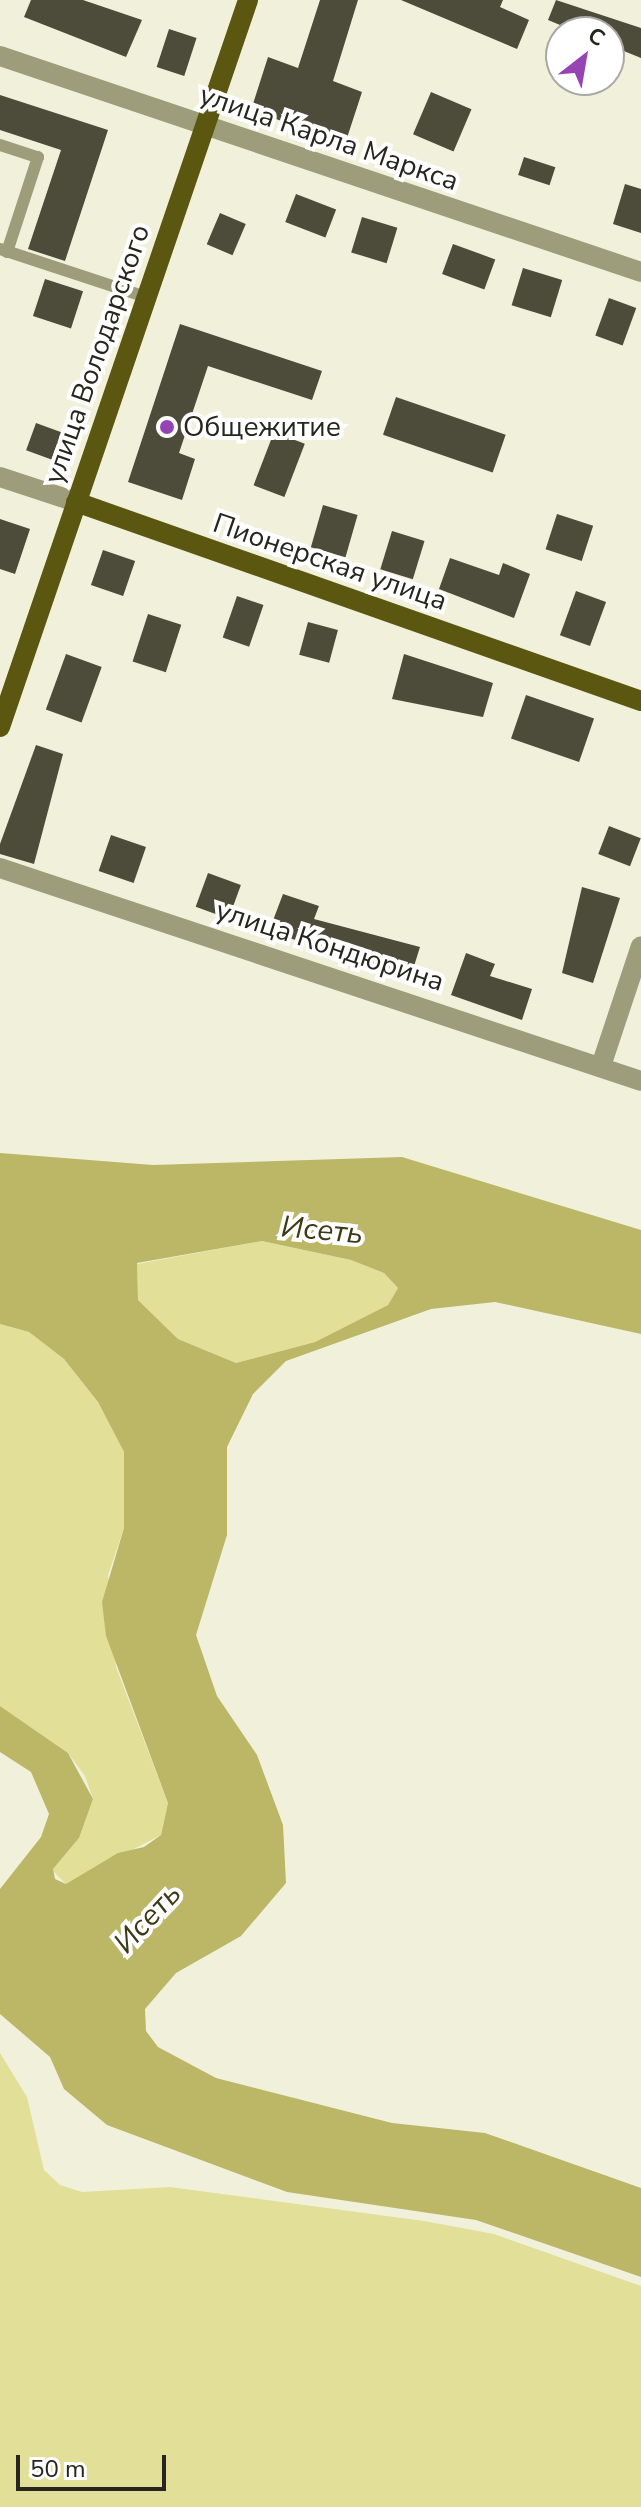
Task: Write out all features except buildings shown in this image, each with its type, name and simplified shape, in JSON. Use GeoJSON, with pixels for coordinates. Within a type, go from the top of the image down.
{"type":"FeatureCollection","features":[{"type":"Feature","properties":{"kind":"main road","name":"улица Володарского"},"geometry":{"type":"LineString","coordinates":[[0,727],[248,0]]}},
{"type":"Feature","properties":{"kind":"main road","name":"Пионерская улица"},"geometry":{"type":"LineString","coordinates":[[76,502],[641,701]]}},
{"type":"Feature","properties":{"kind":"street","name":"улица Карла Маркса"},"geometry":{"type":"LineString","coordinates":[[0,56],[641,272]]}},
{"type":"Feature","properties":{"kind":"street","name":"Пионерская улица"},"geometry":{"type":"LineString","coordinates":[[0,477],[76,502]]}},
{"type":"Feature","properties":{"kind":"street","name":"улица Кондюрина"},"geometry":{"type":"LineString","coordinates":[[0,868],[641,1081]]}},
{"type":"Feature","properties":{"kind":"street"},"geometry":{"type":"LineString","coordinates":[[601,1066],[641,946]]}},
{"type":"Feature","properties":{"kind":"lane"},"geometry":{"type":"LineString","coordinates":[[0,145],[38,157],[3,250],[146,297]]}},
{"type":"Feature","properties":{"kind":"shaded area"},"geometry":{"type":"Polygon","coordinates":[[[262,1241],[351,1260],[384,1273],[398,1288],[388,1305],[315,1342],[236,1363],[178,1339],[138,1300],[137,1264],[262,1241]]]}},
{"type":"Feature","properties":{"kind":"shaded area"},"geometry":{"type":"Polygon","coordinates":[[[0,1324],[29,1332],[64,1359],[98,1402],[124,1452],[124,1528],[108,1575],[116,1667],[168,1803],[161,1835],[66,1884],[52,1870],[79,1838],[93,1799],[85,1776],[68,1753],[0,1706],[0,1324]]]}},
{"type":"Feature","properties":{"kind":"shaded area"},"geometry":{"type":"Polygon","coordinates":[[[0,2053],[27,2097],[44,2170],[60,2185],[82,2192],[170,2187],[424,2221],[494,2234],[641,2286],[641,2507],[0,2507],[0,2053]]]}},
{"type":"Feature","properties":{"kind":"water","name":"Исеть"},"geometry":{"type":"Polygon","coordinates":[[[0,1153],[153,1165],[402,1157],[641,1230],[641,1334],[495,1302],[431,1309],[286,1361],[253,1394],[227,1447],[227,1535],[196,1635],[217,1696],[257,1755],[283,1825],[286,1883],[241,1936],[176,1973],[145,2009],[146,2031],[158,2047],[216,2078],[392,2123],[485,2133],[641,2188],[641,2277],[476,2220],[287,2192],[107,2125],[64,2089],[50,2057],[0,2014],[0,1889],[41,1837],[49,1814],[31,1772],[0,1752],[0,1706],[68,1753],[93,1799],[79,1838],[53,1869],[55,1879],[66,1884],[118,1853],[144,1847],[161,1835],[168,1803],[106,1636],[102,1602],[124,1528],[124,1452],[98,1402],[64,1359],[29,1332],[0,1324],[0,1153]],[[262,1241],[137,1263],[138,1300],[178,1339],[236,1363],[315,1342],[388,1305],[398,1288],[384,1273],[351,1260],[262,1241]]]}},
{"type":"Feature","properties":{"kind":"place","name":"Общежитие"},"geometry":{"type":"Point","coordinates":[167,427]}}]}
